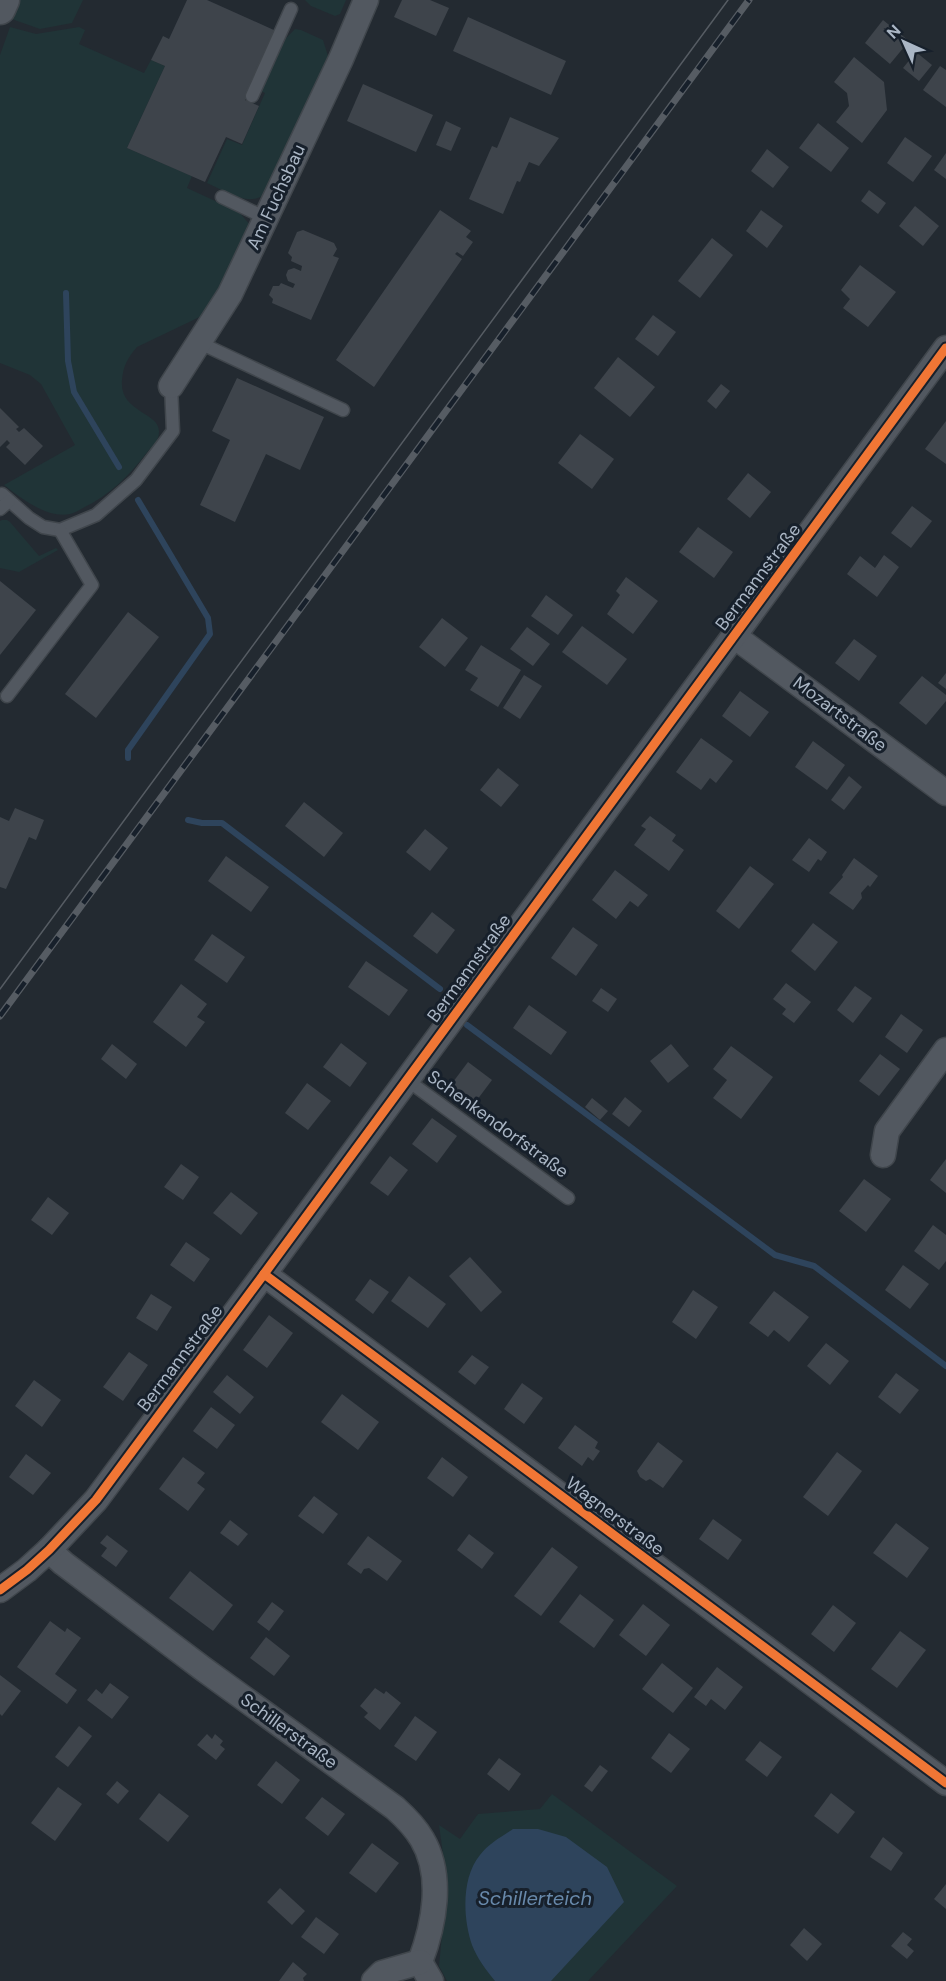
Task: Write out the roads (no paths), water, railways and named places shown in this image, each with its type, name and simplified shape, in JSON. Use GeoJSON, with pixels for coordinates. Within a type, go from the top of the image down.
{"type":"FeatureCollection","features":[{"type":"Feature","properties":{"kind":"street"},"geometry":{"type":"LineString","coordinates":[[0,9],[4,0]]}},
{"type":"Feature","properties":{"kind":"street","name":"Am Fuchsbau"},"geometry":{"type":"LineString","coordinates":[[171,386],[230,294],[366,0]]}},
{"type":"Feature","properties":{"kind":"street","name":"Bermannstraße"},"geometry":{"type":"LineString","coordinates":[[0,1590],[49,1550],[96,1500],[946,348]]}},
{"type":"Feature","properties":{"kind":"street","name":"Mozartstraße"},"geometry":{"type":"LineString","coordinates":[[734,636],[946,793]]}},
{"type":"Feature","properties":{"kind":"street"},"geometry":{"type":"LineString","coordinates":[[883,1155],[887,1131],[946,1050]]}},
{"type":"Feature","properties":{"kind":"street","name":"Wagnerstraße"},"geometry":{"type":"LineString","coordinates":[[264,1274],[946,1783]]}},
{"type":"Feature","properties":{"kind":"street","name":"Schillerstraße"},"geometry":{"type":"LineString","coordinates":[[49,1550],[59,1560],[202,1668],[395,1808],[412,1825],[429,1854],[435,1888],[425,1971],[382,1973],[374,1981]]}},
{"type":"Feature","properties":{"kind":"lane"},"geometry":{"type":"LineString","coordinates":[[252,96],[291,9]]}},
{"type":"Feature","properties":{"kind":"lane"},"geometry":{"type":"LineString","coordinates":[[222,197],[266,218]]}},
{"type":"Feature","properties":{"kind":"lane"},"geometry":{"type":"LineString","coordinates":[[200,343],[343,410]]}},
{"type":"Feature","properties":{"kind":"lane"},"geometry":{"type":"LineString","coordinates":[[4,501],[43,527],[60,530],[96,514],[136,480],[172,431],[171,386]]}},
{"type":"Feature","properties":{"kind":"lane"},"geometry":{"type":"LineString","coordinates":[[7,696],[92,585],[60,530]]}},
{"type":"Feature","properties":{"kind":"lane","name":"Schenkendorfstraße"},"geometry":{"type":"LineString","coordinates":[[407,1080],[568,1198]]}},
{"type":"Feature","properties":{"kind":"water","name":"Schillerteich"},"geometry":{"type":"Polygon","coordinates":[[[513,1829],[538,1829],[566,1837],[607,1867],[624,1902],[551,1981],[495,1981],[476,1955],[469,1935],[466,1899],[469,1875],[487,1847],[513,1829]]]}},
{"type":"Feature","properties":{"kind":"waterway"},"geometry":{"type":"LineString","coordinates":[[66,293],[68,361],[74,392],[119,467]]}},
{"type":"Feature","properties":{"kind":"waterway"},"geometry":{"type":"LineString","coordinates":[[128,758],[128,750],[210,634],[208,618],[138,500]]}},
{"type":"Feature","properties":{"kind":"waterway"},"geometry":{"type":"LineString","coordinates":[[188,820],[222,823],[440,989]]}},
{"type":"Feature","properties":{"kind":"waterway"},"geometry":{"type":"LineString","coordinates":[[467,1025],[775,1255],[814,1266],[946,1366]]}},
{"type":"Feature","properties":{"kind":"tram line"},"geometry":{"type":"LineString","coordinates":[[0,989],[728,0]]}},
{"type":"Feature","properties":{"kind":"railway"},"geometry":{"type":"LineString","coordinates":[[0,1016],[749,0]]}}]}
